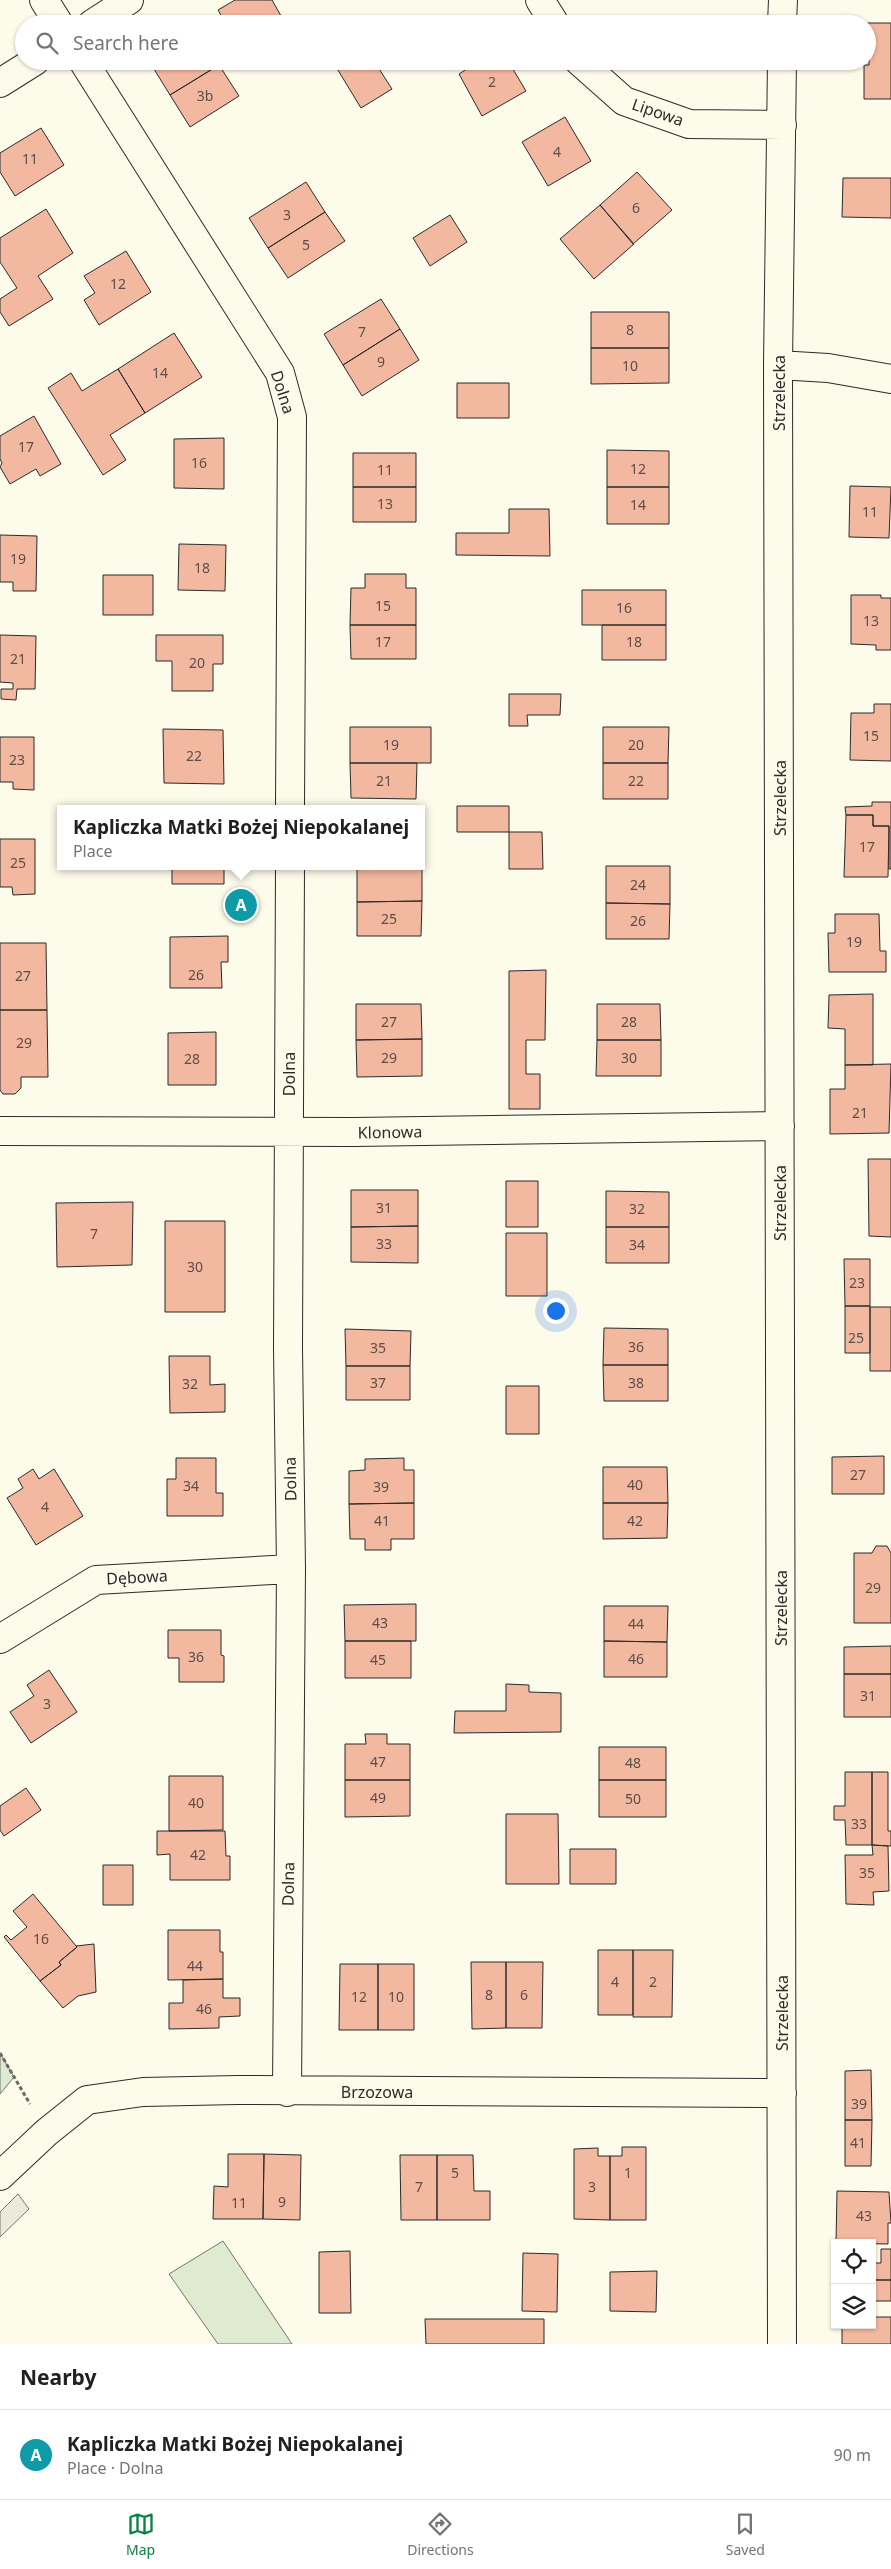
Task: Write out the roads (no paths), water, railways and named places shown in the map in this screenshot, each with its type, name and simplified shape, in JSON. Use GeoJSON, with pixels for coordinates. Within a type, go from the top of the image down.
{"type":"FeatureCollection","features":[{"type":"Feature","properties":{"kind":"street"},"geometry":{"type":"LineString","coordinates":[[44,0],[53,15]]}},
{"type":"Feature","properties":{"kind":"street"},"geometry":{"type":"LineString","coordinates":[[106,15],[129,0]]}},
{"type":"Feature","properties":{"kind":"street"},"geometry":{"type":"LineString","coordinates":[[540,0],[549,15]]}},
{"type":"Feature","properties":{"kind":"street"},"geometry":{"type":"LineString","coordinates":[[782,15],[783,0]]}},
{"type":"Feature","properties":{"kind":"street"},"geometry":{"type":"LineString","coordinates":[[0,83],[21,70]]}},
{"type":"Feature","properties":{"kind":"street","name":"Dolna"},"geometry":{"type":"LineString","coordinates":[[89,70],[280,373],[292,417],[290,805]]}},
{"type":"Feature","properties":{"kind":"street","name":"Lipowa"},"geometry":{"type":"LineString","coordinates":[[589,70],[624,101],[689,124],[782,125]]}},
{"type":"Feature","properties":{"kind":"street","name":"Strzelecka"},"geometry":{"type":"LineString","coordinates":[[782,70],[778,365],[782,2344]]}},
{"type":"Feature","properties":{"kind":"street"},"geometry":{"type":"LineString","coordinates":[[778,365],[828,368],[891,379]]}},
{"type":"Feature","properties":{"kind":"street","name":"Dolna"},"geometry":{"type":"LineString","coordinates":[[287,2092],[291,1568],[290,870]]}},
{"type":"Feature","properties":{"kind":"street","name":"Klonowa"},"geometry":{"type":"LineString","coordinates":[[0,1132],[289,1132],[780,1126]]}},
{"type":"Feature","properties":{"kind":"street","name":"Dębowa"},"geometry":{"type":"LineString","coordinates":[[0,1639],[96,1580],[291,1568]]}},
{"type":"Feature","properties":{"kind":"street","name":"Brzozowa"},"geometry":{"type":"LineString","coordinates":[[0,2176],[47,2132],[87,2100],[143,2092],[782,2092]]}},
{"type":"Feature","properties":{"kind":"place","name":"Kapliczka Matki Bożej Niepokalanej"},"geometry":{"type":"Point","coordinates":[241,905]}}]}
